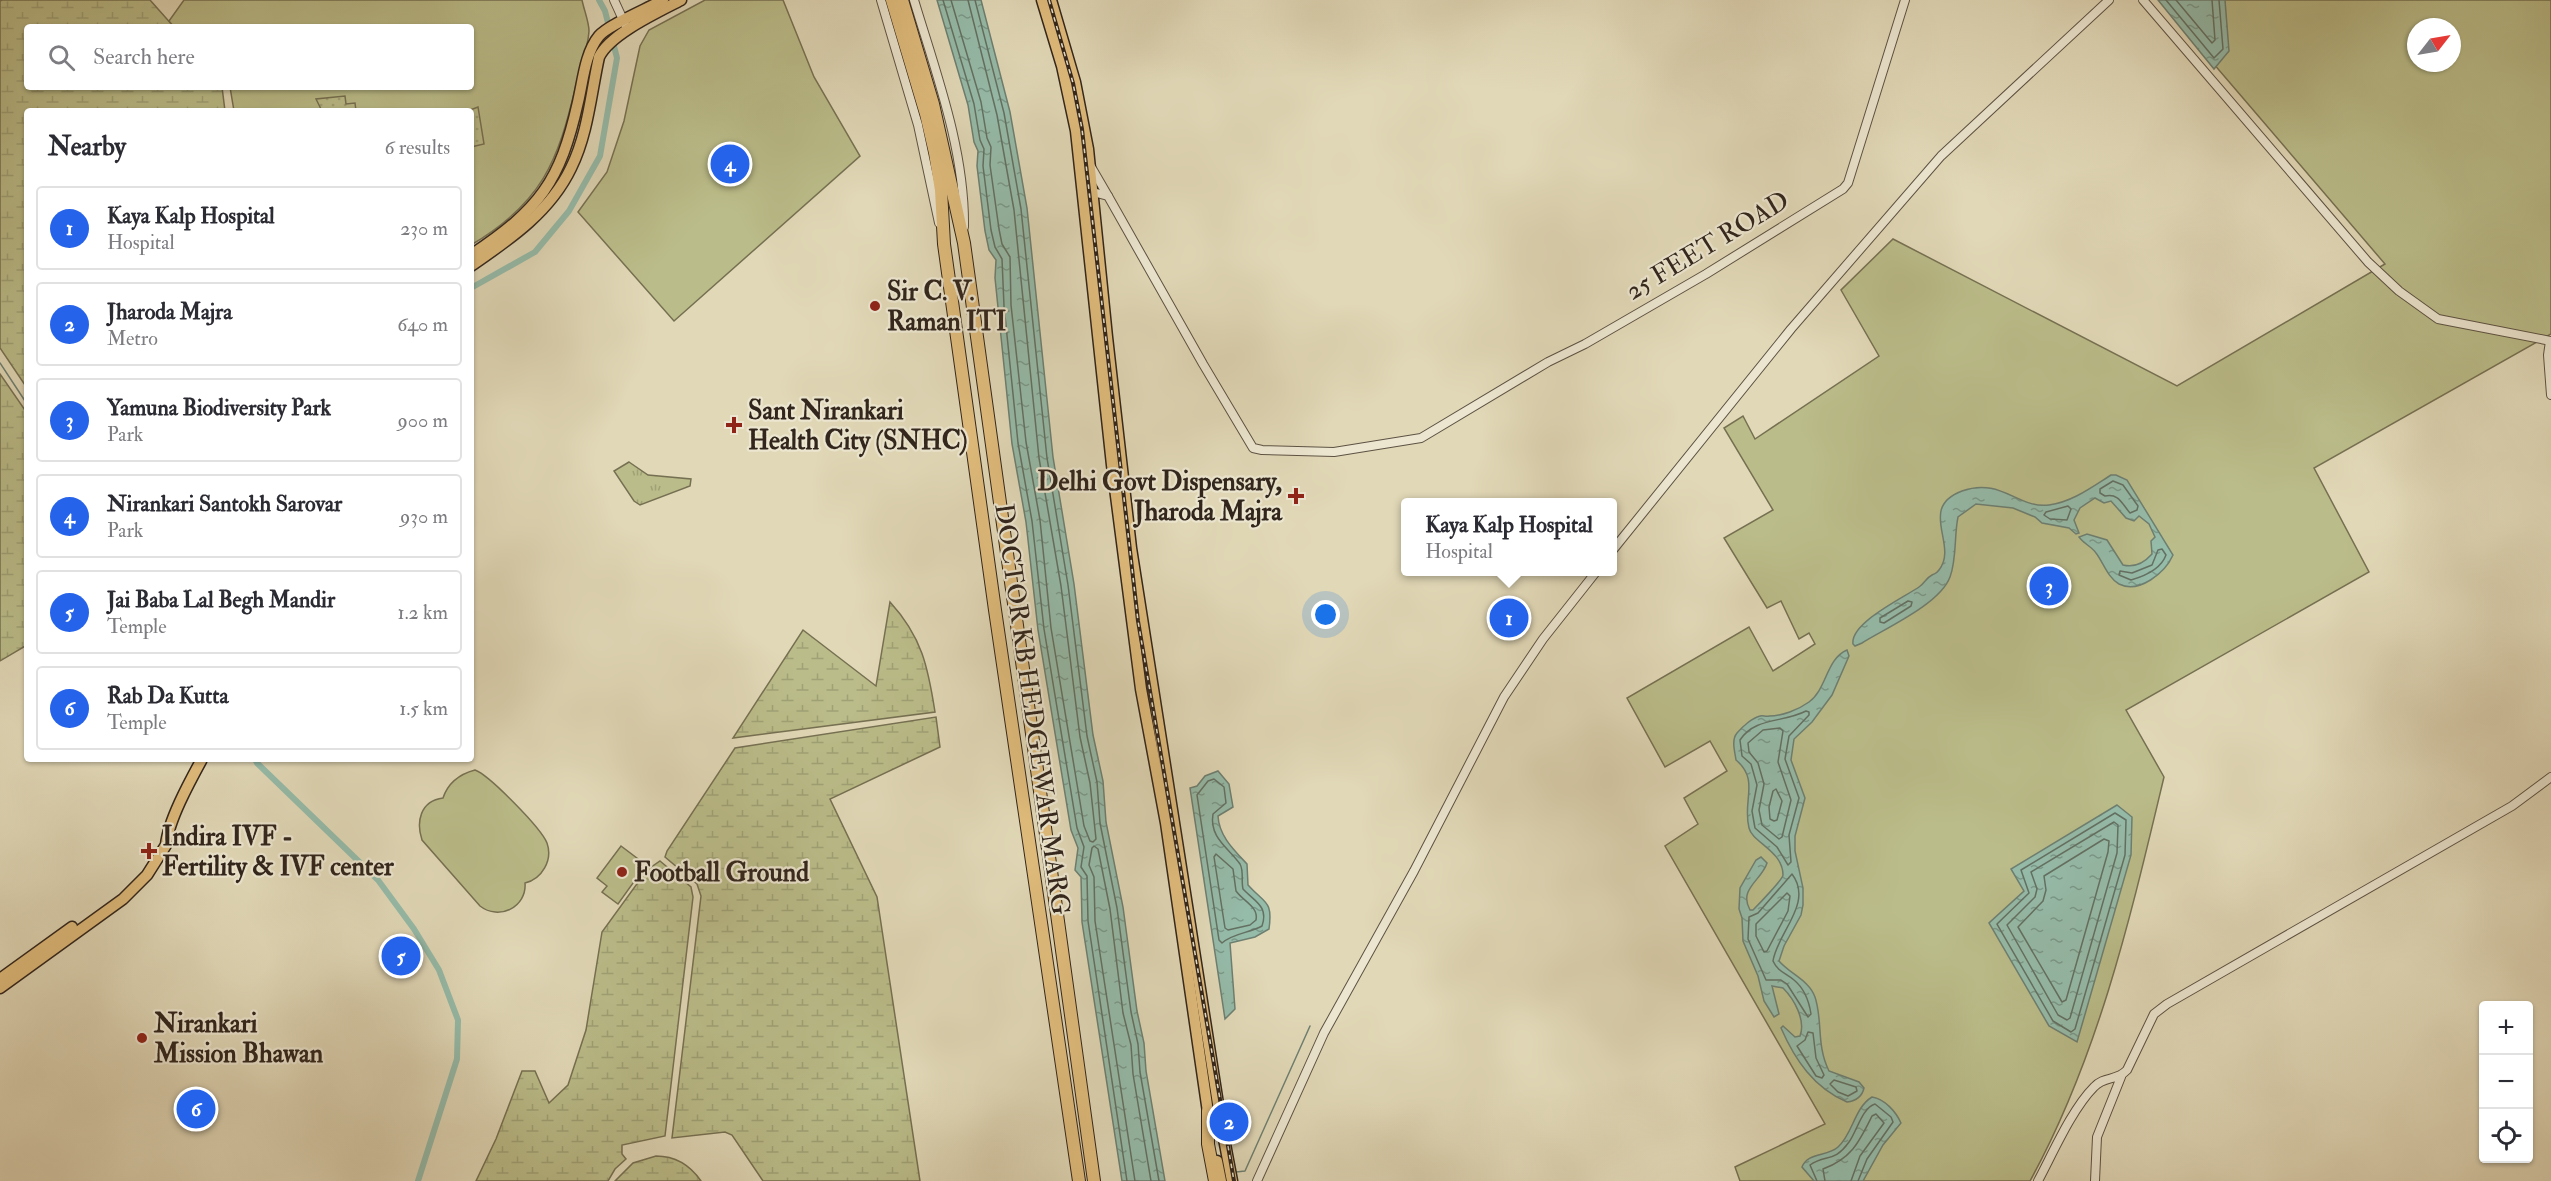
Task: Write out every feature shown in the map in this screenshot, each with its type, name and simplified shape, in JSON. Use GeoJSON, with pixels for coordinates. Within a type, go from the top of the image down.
{"type":"FeatureCollection","features":[{"type":"Feature","properties":{"kind":"highway"},"geometry":{"type":"LineString","coordinates":[[892,0],[946,189]]}},
{"type":"Feature","properties":{"kind":"highway"},"geometry":{"type":"LineString","coordinates":[[902,0],[933,104],[946,189]]}},
{"type":"Feature","properties":{"kind":"highway","name":"DOCTOR KB HEDGEWAR MARG"},"geometry":{"type":"LineString","coordinates":[[946,189],[944,244],[1079,1181]]}},
{"type":"Feature","properties":{"kind":"highway","name":"DOCTOR KB HEDGEWAR MARG"},"geometry":{"type":"LineString","coordinates":[[946,189],[964,243],[1094,1181]]}},
{"type":"Feature","properties":{"kind":"highway"},"geometry":{"type":"LineString","coordinates":[[1208,1111],[1208,1144],[1219,1180]]}},
{"type":"Feature","properties":{"kind":"main road"},"geometry":{"type":"LineString","coordinates":[[474,264],[528,224],[554,197],[572,167],[577,153],[598,57],[606,45],[624,27],[663,0]]}},
{"type":"Feature","properties":{"kind":"main road"},"geometry":{"type":"LineString","coordinates":[[474,253],[510,228],[539,199],[554,178],[567,148],[591,51],[599,36],[604,32],[624,27],[681,0]]}},
{"type":"Feature","properties":{"kind":"main road"},"geometry":{"type":"LineString","coordinates":[[1042,0],[1062,66],[1088,191],[1131,548],[1219,1116],[1232,1181]]}},
{"type":"Feature","properties":{"kind":"main road"},"geometry":{"type":"LineString","coordinates":[[1051,0],[1075,82],[1090,163],[1088,191],[1112,465],[1141,689],[1166,824],[1208,1111]]}},
{"type":"Feature","properties":{"kind":"main road"},"geometry":{"type":"LineString","coordinates":[[0,979],[38,956],[139,884],[159,859],[201,762]]}},
{"type":"Feature","properties":{"kind":"main road"},"geometry":{"type":"LineString","coordinates":[[0,988],[38,956]]}},
{"type":"Feature","properties":{"kind":"street"},"geometry":{"type":"LineString","coordinates":[[614,0],[624,27]]}},
{"type":"Feature","properties":{"kind":"street"},"geometry":{"type":"LineString","coordinates":[[881,0],[918,125],[944,244]]}},
{"type":"Feature","properties":{"kind":"street"},"geometry":{"type":"LineString","coordinates":[[914,0],[949,117],[964,210],[964,243]]}},
{"type":"Feature","properties":{"kind":"street","name":"25 FEET ROAD"},"geometry":{"type":"LineString","coordinates":[[1108,196],[1196,353],[1253,448],[1334,452],[1421,438],[1548,362],[1585,344],[1723,264],[1843,189],[1848,183],[1905,0]]}},
{"type":"Feature","properties":{"kind":"street"},"geometry":{"type":"LineString","coordinates":[[1617,545],[1791,329],[1941,156],[2109,0]]}},
{"type":"Feature","properties":{"kind":"street"},"geometry":{"type":"LineString","coordinates":[[2143,0],[2368,262],[2399,291],[2438,319],[2551,341],[2548,355],[2551,395]]}},
{"type":"Feature","properties":{"kind":"street"},"geometry":{"type":"LineString","coordinates":[[1090,163],[1108,196]]}},
{"type":"Feature","properties":{"kind":"street"},"geometry":{"type":"LineString","coordinates":[[1088,191],[1108,196]]}},
{"type":"Feature","properties":{"kind":"street"},"geometry":{"type":"LineString","coordinates":[[1257,1181],[1324,1033],[1414,871],[1504,698],[1543,639],[1593,576]]}},
{"type":"Feature","properties":{"kind":"street"},"geometry":{"type":"LineString","coordinates":[[2095,1181],[2097,1137],[2121,1077],[2127,1070],[2154,1014],[2165,1005],[2512,806],[2551,777]]}},
{"type":"Feature","properties":{"kind":"street"},"geometry":{"type":"LineString","coordinates":[[2038,1181],[2063,1133],[2092,1088],[2100,1081],[2121,1077]]}},
{"type":"Feature","properties":{"kind":"street"},"geometry":{"type":"LineString","coordinates":[[1219,1180],[1232,1181]]}},
{"type":"Feature","properties":{"kind":"green space"},"geometry":{"type":"Polygon","coordinates":[[[150,0],[171,24],[24,24],[24,90],[222,90],[225,108],[24,108],[24,384],[0,348],[0,1],[150,0]]]}},
{"type":"Feature","properties":{"kind":"green space"},"geometry":{"type":"Polygon","coordinates":[[[184,0],[582,0],[589,31],[586,52],[554,158],[531,196],[515,213],[474,243],[474,108],[234,108],[230,90],[474,90],[474,24],[172,24],[169,21],[184,0]]]}},
{"type":"Feature","properties":{"kind":"green space"},"geometry":{"type":"Polygon","coordinates":[[[705,0],[783,0],[814,77],[860,156],[674,321],[578,212],[607,172],[624,121],[640,46],[649,30],[705,0]]]}},
{"type":"Feature","properties":{"kind":"green space"},"geometry":{"type":"Polygon","coordinates":[[[2159,0],[2551,0],[2551,334],[2314,468],[2369,572],[2126,710],[2164,777],[2111,984],[2075,1084],[2030,1181],[1740,1181],[1735,1167],[1825,1124],[1665,846],[1698,824],[1684,798],[1727,771],[1710,741],[1665,767],[1627,698],[1749,627],[1773,671],[1815,644],[1809,633],[1799,639],[1781,601],[1767,608],[1724,538],[1773,510],[1724,428],[1743,416],[1755,439],[1879,356],[1841,290],[1893,239],[2177,386],[2385,264],[2159,0]]]}},
{"type":"Feature","properties":{"kind":"green space"},"geometry":{"type":"Polygon","coordinates":[[[345,96],[346,104],[355,103],[356,108],[320,108],[316,99],[345,96]]]}},
{"type":"Feature","properties":{"kind":"green space"},"geometry":{"type":"Polygon","coordinates":[[[478,107],[484,144],[474,146],[474,108],[478,107]]]}},
{"type":"Feature","properties":{"kind":"green space"},"geometry":{"type":"Polygon","coordinates":[[[0,374],[24,409],[24,647],[0,661],[0,374]]]}},
{"type":"Feature","properties":{"kind":"green space"},"geometry":{"type":"Polygon","coordinates":[[[629,462],[648,475],[691,479],[690,486],[640,505],[634,501],[614,471],[629,462]]]}},
{"type":"Feature","properties":{"kind":"green space"},"geometry":{"type":"Polygon","coordinates":[[[890,602],[910,628],[922,653],[935,712],[733,738],[803,630],[876,686],[890,602]]]}},
{"type":"Feature","properties":{"kind":"green space"},"geometry":{"type":"Polygon","coordinates":[[[936,717],[940,747],[830,799],[877,897],[920,1181],[763,1181],[732,1135],[725,1132],[672,1138],[701,896],[697,884],[665,857],[667,851],[735,748],[936,717]]]}},
{"type":"Feature","properties":{"kind":"green space"},"geometry":{"type":"Polygon","coordinates":[[[475,770],[502,791],[547,843],[548,856],[545,868],[531,881],[525,883],[517,905],[503,912],[487,910],[480,906],[422,840],[420,833],[422,813],[429,803],[443,798],[455,780],[475,770]]]}},
{"type":"Feature","properties":{"kind":"green space","name":"Football Ground"},"geometry":{"type":"Polygon","coordinates":[[[621,846],[646,865],[618,904],[602,892],[607,886],[597,878],[621,846]]]}},
{"type":"Feature","properties":{"kind":"green space"},"geometry":{"type":"Polygon","coordinates":[[[660,861],[691,887],[693,897],[665,1136],[622,1145],[622,1154],[626,1159],[615,1169],[608,1181],[476,1181],[496,1139],[522,1071],[535,1071],[549,1103],[568,1085],[586,1030],[602,932],[647,870],[660,861]]]}},
{"type":"Feature","properties":{"kind":"green space"},"geometry":{"type":"Polygon","coordinates":[[[656,1156],[682,1162],[701,1181],[615,1181],[633,1163],[656,1156]]]}},
{"type":"Feature","properties":{"kind":"water"},"geometry":{"type":"Polygon","coordinates":[[[937,0],[981,0],[1010,112],[1027,208],[1053,457],[1074,584],[1093,735],[1103,781],[1106,822],[1123,907],[1137,1011],[1144,1043],[1146,1071],[1165,1181],[1122,1181],[1082,922],[1081,877],[1075,870],[1078,848],[1071,830],[1038,630],[1026,522],[1012,444],[995,278],[996,260],[989,250],[985,231],[977,166],[978,151],[974,142],[968,105],[937,0]]]}},
{"type":"Feature","properties":{"kind":"water"},"geometry":{"type":"Polygon","coordinates":[[[2158,0],[2225,0],[2229,51],[2214,69],[2158,0]]]}},
{"type":"Feature","properties":{"kind":"water"},"geometry":{"type":"Polygon","coordinates":[[[2111,475],[2127,480],[2173,555],[2158,575],[2135,586],[2119,584],[2109,574],[2094,551],[2079,537],[2087,534],[2107,540],[2123,565],[2139,564],[2152,554],[2151,541],[2155,537],[2149,524],[2139,516],[2134,521],[2126,518],[2111,501],[2104,503],[2095,498],[2080,508],[2074,520],[2079,533],[2076,534],[2069,528],[2042,523],[2035,517],[2013,508],[1976,504],[1958,517],[1952,570],[1944,587],[1924,606],[1862,643],[1855,646],[1853,644],[1854,636],[1868,620],[1919,587],[1939,570],[1944,560],[1945,550],[1940,517],[1942,507],[1949,498],[1962,491],[1988,488],[2028,503],[2049,505],[2074,497],[2111,475]]]}},
{"type":"Feature","properties":{"kind":"water"},"geometry":{"type":"Polygon","coordinates":[[[1847,650],[1849,656],[1832,695],[1812,722],[1794,739],[1791,760],[1805,798],[1795,836],[1795,851],[1803,888],[1803,905],[1801,915],[1784,946],[1779,961],[1808,986],[1815,997],[1822,1052],[1829,1071],[1859,1082],[1864,1088],[1858,1098],[1847,1102],[1815,1081],[1799,1062],[1781,1028],[1783,1026],[1795,1037],[1800,1036],[1801,1023],[1798,1010],[1783,988],[1772,986],[1779,1014],[1774,1017],[1764,1001],[1758,976],[1743,941],[1742,918],[1739,909],[1740,888],[1756,860],[1761,857],[1767,863],[1749,890],[1747,903],[1750,910],[1760,903],[1783,875],[1782,867],[1773,853],[1751,833],[1749,828],[1747,818],[1749,783],[1747,775],[1736,760],[1734,743],[1737,733],[1754,719],[1761,716],[1784,714],[1809,702],[1820,690],[1835,660],[1847,650]]]}},
{"type":"Feature","properties":{"kind":"water"},"geometry":{"type":"Polygon","coordinates":[[[1218,771],[1229,784],[1233,807],[1218,816],[1221,830],[1247,864],[1248,885],[1266,903],[1270,913],[1269,929],[1255,937],[1230,943],[1235,1009],[1225,1019],[1190,788],[1197,786],[1205,776],[1218,771]]]}},
{"type":"Feature","properties":{"kind":"water"},"geometry":{"type":"Polygon","coordinates":[[[2117,805],[2132,817],[2131,855],[2077,1042],[2049,1026],[1989,923],[2024,891],[2011,869],[2117,805]]]}},
{"type":"Feature","properties":{"kind":"water"},"geometry":{"type":"Polygon","coordinates":[[[1872,1097],[1890,1107],[1901,1123],[1883,1145],[1863,1181],[1814,1181],[1802,1167],[1805,1162],[1838,1147],[1861,1108],[1872,1097]]]}},
{"type":"Feature","properties":{"kind":"waterway"},"geometry":{"type":"LineString","coordinates":[[474,286],[535,252],[569,211],[600,156],[617,58],[605,11],[599,0]]}},
{"type":"Feature","properties":{"kind":"waterway"},"geometry":{"type":"LineString","coordinates":[[0,363],[24,399]]}},
{"type":"Feature","properties":{"kind":"waterway"},"geometry":{"type":"LineString","coordinates":[[256,762],[378,880],[414,929],[439,970],[458,1020],[457,1059],[418,1181]]}},
{"type":"Feature","properties":{"kind":"waterway"},"geometry":{"type":"LineString","coordinates":[[1236,1172],[1245,1171],[1310,1026]]}},
{"type":"Feature","properties":{"kind":"railway"},"geometry":{"type":"LineString","coordinates":[[1049,0],[1073,83],[1082,129],[1138,621],[1234,1181]]}},
{"type":"Feature","properties":{"kind":"place","name":"Nirankari Santokh Sarovar"},"geometry":{"type":"Point","coordinates":[730,164]}},
{"type":"Feature","properties":{"kind":"place","name":"Sir C. V. Raman ITI"},"geometry":{"type":"Point","coordinates":[875,306]}},
{"type":"Feature","properties":{"kind":"place","name":"Sant Nirankari Health City (SNHC)"},"geometry":{"type":"Point","coordinates":[734,425]}},
{"type":"Feature","properties":{"kind":"place","name":"Delhi Govt Dispensary, Jharoda Majra"},"geometry":{"type":"Point","coordinates":[1296,496]}},
{"type":"Feature","properties":{"kind":"place","name":"Yamuna Biodiversity Park"},"geometry":{"type":"Point","coordinates":[2049,586]}},
{"type":"Feature","properties":{"kind":"place","name":"Kaya Kalp Hospital"},"geometry":{"type":"Point","coordinates":[1509,618]}},
{"type":"Feature","properties":{"kind":"place","name":"Indira IVF - Fertility & IVF center"},"geometry":{"type":"Point","coordinates":[149,851]}},
{"type":"Feature","properties":{"kind":"place","name":"Football Ground"},"geometry":{"type":"Point","coordinates":[622,872]}},
{"type":"Feature","properties":{"kind":"place","name":"Jai Baba Lal Begh Mandir"},"geometry":{"type":"Point","coordinates":[401,956]}},
{"type":"Feature","properties":{"kind":"place","name":"Nirankari Mission Bhawan"},"geometry":{"type":"Point","coordinates":[142,1038]}},
{"type":"Feature","properties":{"kind":"place","name":"Rab Da Kutta"},"geometry":{"type":"Point","coordinates":[196,1109]}},
{"type":"Feature","properties":{"kind":"place","name":"Jharoda Majra"},"geometry":{"type":"Point","coordinates":[1229,1122]}}]}
